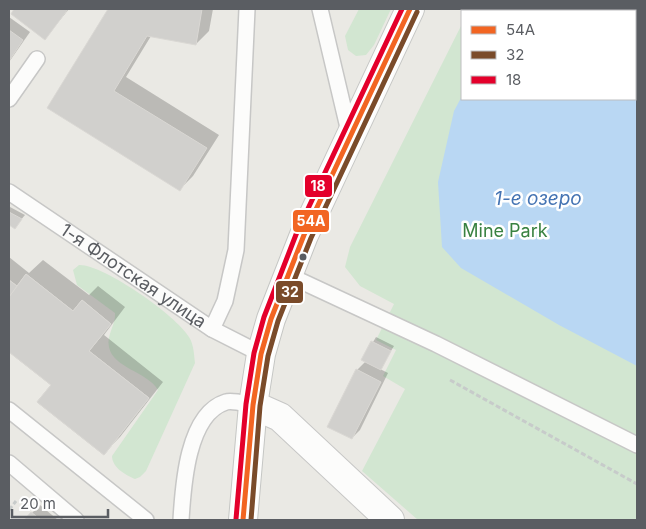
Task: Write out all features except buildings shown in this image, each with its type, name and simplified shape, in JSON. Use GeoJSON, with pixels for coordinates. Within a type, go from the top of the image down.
{"type":"FeatureCollection","features":[{"type":"Feature","properties":{"kind":"main road"},"geometry":{"type":"LineString","coordinates":[[243,520],[253,405],[261,354],[271,319],[288,275],[350,136],[410,9]]}},
{"type":"Feature","properties":{"kind":"main road"},"geometry":{"type":"LineString","coordinates":[[253,405],[280,416],[390,520]]}},
{"type":"Feature","properties":{"kind":"lane"},"geometry":{"type":"LineString","coordinates":[[212,328],[225,301],[236,250],[247,9]]}},
{"type":"Feature","properties":{"kind":"lane"},"geometry":{"type":"LineString","coordinates":[[320,9],[350,136]]}},
{"type":"Feature","properties":{"kind":"lane"},"geometry":{"type":"LineString","coordinates":[[9,99],[37,59]]}},
{"type":"Feature","properties":{"kind":"lane","name":"1-я Флотская улица"},"geometry":{"type":"LineString","coordinates":[[9,192],[212,328],[261,354]]}},
{"type":"Feature","properties":{"kind":"lane"},"geometry":{"type":"LineString","coordinates":[[288,275],[436,344],[637,445]]}},
{"type":"Feature","properties":{"kind":"lane"},"geometry":{"type":"LineString","coordinates":[[181,520],[187,462],[203,424],[212,410],[227,402],[253,405]]}},
{"type":"Feature","properties":{"kind":"lane"},"geometry":{"type":"LineString","coordinates":[[9,410],[146,520]]}},
{"type":"Feature","properties":{"kind":"lane"},"geometry":{"type":"LineString","coordinates":[[9,463],[76,520]]}},
{"type":"Feature","properties":{"kind":"path"},"geometry":{"type":"LineString","coordinates":[[436,344],[434,361],[442,373],[456,385],[637,484]]}},
{"type":"Feature","properties":{"kind":"green space"},"geometry":{"type":"Polygon","coordinates":[[[359,9],[391,9],[374,45],[366,55],[356,56],[348,50],[345,36],[359,9]]]}},
{"type":"Feature","properties":{"kind":"green space","name":"Mine Park"},"geometry":{"type":"Polygon","coordinates":[[[637,9],[637,520],[418,520],[362,471],[405,389],[383,376],[396,350],[376,340],[394,304],[360,286],[345,267],[350,247],[461,26],[461,100],[636,100],[636,10],[470,10],[637,9]]]}},
{"type":"Feature","properties":{"kind":"green space"},"geometry":{"type":"Polygon","coordinates":[[[79,265],[105,273],[155,305],[182,328],[191,340],[193,347],[195,363],[146,471],[135,479],[123,473],[114,464],[112,456],[158,390],[147,379],[117,360],[112,354],[108,343],[115,313],[77,285],[73,270],[79,265]]]}},
{"type":"Feature","properties":{"kind":"water","name":"1-е озеро"},"geometry":{"type":"Polygon","coordinates":[[[637,9],[637,366],[559,325],[461,268],[442,247],[438,182],[454,111],[461,98],[461,100],[636,100],[636,10],[506,10],[637,9]]]}},
{"type":"Feature","properties":{"kind":"transit line","name":"18"},"geometry":{"type":"LineString","coordinates":[[236,519],[246,404],[254,353],[264,317],[297,232],[402,9]]}},
{"type":"Feature","properties":{"kind":"transit line","name":"54А"},"geometry":{"type":"LineString","coordinates":[[243,520],[253,405],[261,354],[271,319],[304,235],[410,9]]}},
{"type":"Feature","properties":{"kind":"transit line","name":"32"},"geometry":{"type":"LineString","coordinates":[[251,520],[260,406],[268,356],[278,321],[311,238],[417,12]]}}]}
